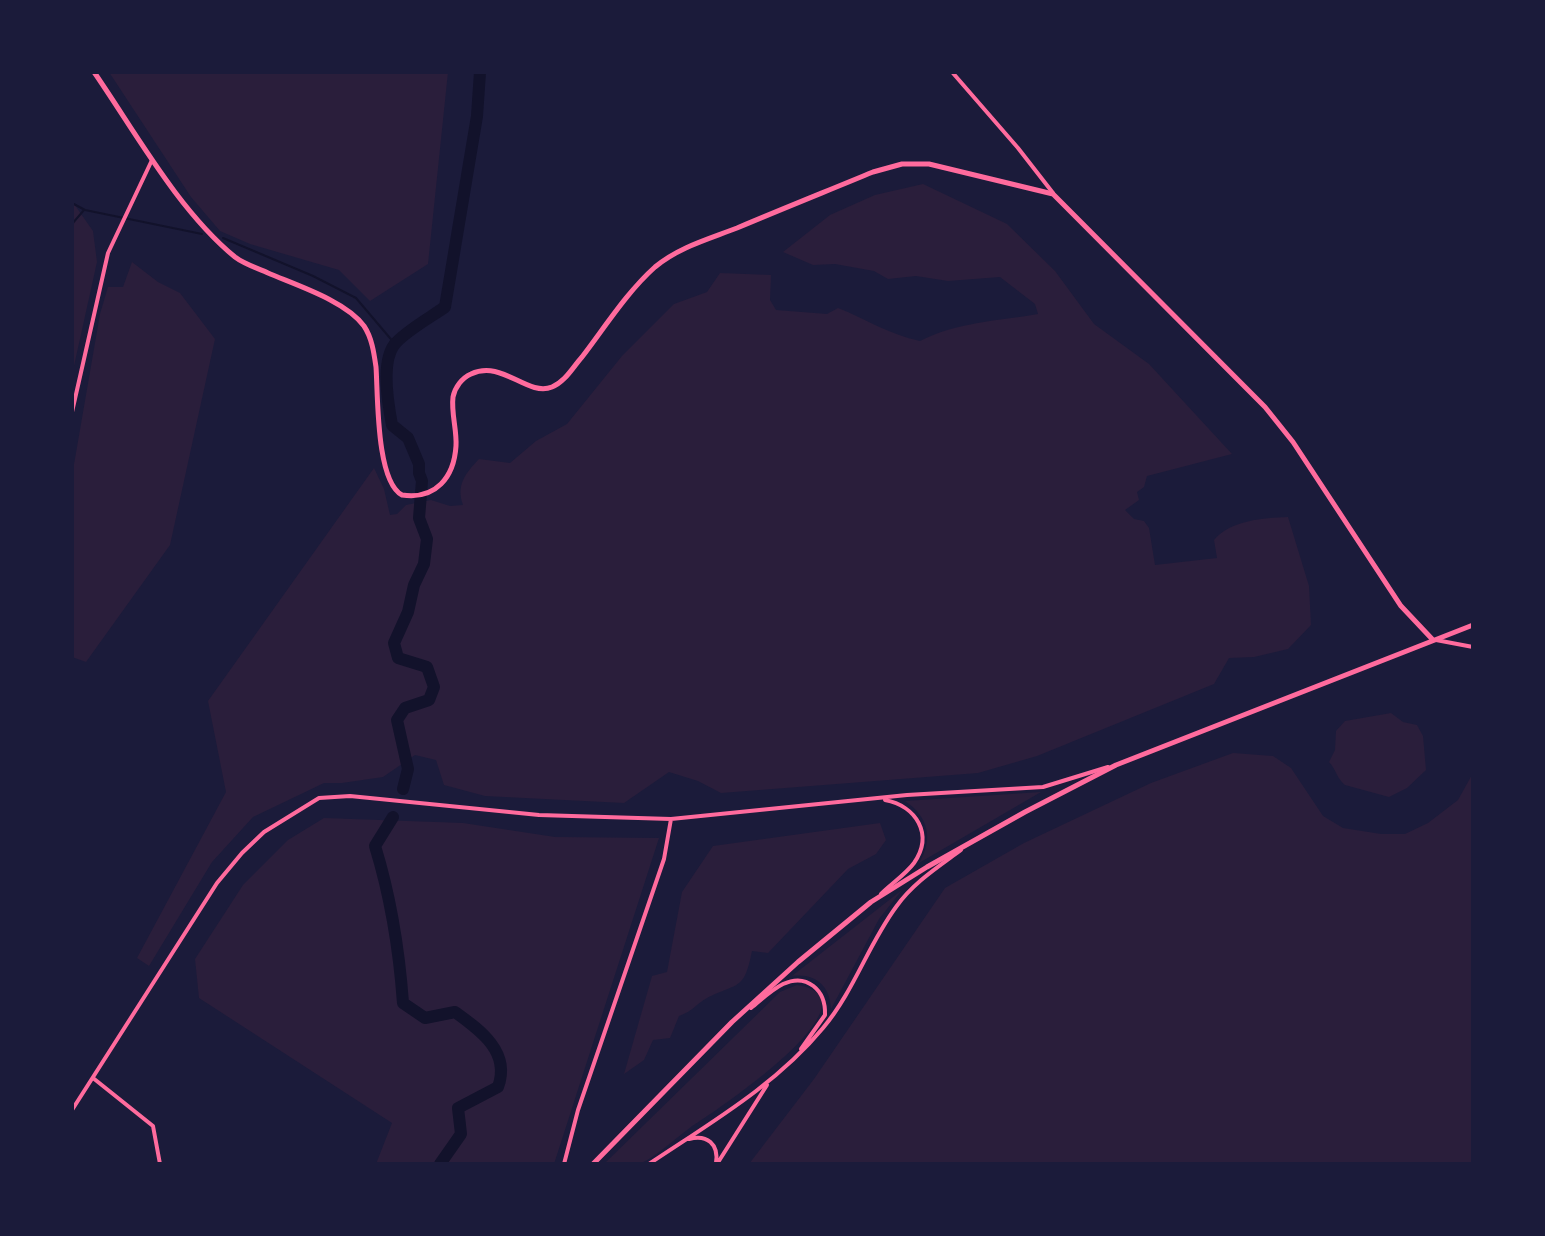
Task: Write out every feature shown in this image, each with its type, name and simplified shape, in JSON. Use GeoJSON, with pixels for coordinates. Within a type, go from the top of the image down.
{"type":"FeatureCollection","features":[{"type":"Feature","properties":{"kind":"main road"},"geometry":{"type":"LineString","coordinates":[[94,72],[194,217],[239,260],[337,305],[355,316],[365,328],[374,350],[385,469],[396,492],[409,496],[431,492],[441,488],[447,480],[456,446],[453,398],[462,380],[469,374],[488,370],[501,372],[532,386],[543,389],[553,387],[568,374],[654,269],[685,248],[873,172],[902,164],[929,164],[1053,194],[1265,407],[1293,442],[1401,606],[1433,640]]}},
{"type":"Feature","properties":{"kind":"main road"},"geometry":{"type":"LineString","coordinates":[[593,1164],[732,1022],[871,902],[977,838],[1116,765],[1473,625]]}},
{"type":"Feature","properties":{"kind":"street"},"geometry":{"type":"LineString","coordinates":[[952,72],[1053,194]]}},
{"type":"Feature","properties":{"kind":"street"},"geometry":{"type":"LineString","coordinates":[[72,412],[108,253],[153,158]]}},
{"type":"Feature","properties":{"kind":"street"},"geometry":{"type":"LineString","coordinates":[[1433,640],[1473,647]]}},
{"type":"Feature","properties":{"kind":"street"},"geometry":{"type":"LineString","coordinates":[[72,1110],[217,883],[264,832],[319,798],[350,796],[539,815],[671,819],[1043,787],[1116,765]]}},
{"type":"Feature","properties":{"kind":"street"},"geometry":{"type":"LineString","coordinates":[[871,902],[913,864],[923,842],[919,820],[911,810],[879,799]]}},
{"type":"Feature","properties":{"kind":"street"},"geometry":{"type":"LineString","coordinates":[[564,1164],[578,1110],[664,859],[671,819]]}},
{"type":"Feature","properties":{"kind":"street"},"geometry":{"type":"LineString","coordinates":[[649,1164],[793,1061],[842,1004],[898,904],[931,872],[977,838]]}},
{"type":"Feature","properties":{"kind":"street"},"geometry":{"type":"LineString","coordinates":[[732,1022],[786,983],[799,980],[812,984],[823,996],[825,1015],[793,1061]]}},
{"type":"Feature","properties":{"kind":"street"},"geometry":{"type":"LineString","coordinates":[[93,1078],[153,1126],[160,1164]]}},
{"type":"Feature","properties":{"kind":"street"},"geometry":{"type":"LineString","coordinates":[[717,1164],[770,1079]]}},
{"type":"Feature","properties":{"kind":"street"},"geometry":{"type":"LineString","coordinates":[[683,1141],[699,1137],[711,1141],[717,1151],[717,1164]]}},
{"type":"Feature","properties":{"kind":"shaded area"},"geometry":{"type":"Polygon","coordinates":[[[109,72],[448,72],[428,264],[370,301],[339,270],[250,244],[220,231],[191,197],[109,72]]]}},
{"type":"Feature","properties":{"kind":"shaded area"},"geometry":{"type":"Polygon","coordinates":[[[923,184],[1007,224],[1055,271],[1094,324],[1149,364],[1232,454],[1147,476],[1144,487],[1137,492],[1139,500],[1125,510],[1134,519],[1144,521],[1149,528],[1155,565],[1217,558],[1214,540],[1229,528],[1258,519],[1288,517],[1309,586],[1311,625],[1288,649],[1254,657],[1229,658],[1214,684],[1037,756],[978,773],[721,793],[698,781],[669,772],[624,803],[485,796],[444,785],[436,760],[415,755],[383,777],[324,783],[253,817],[212,862],[149,966],[137,958],[226,792],[208,701],[374,468],[384,489],[390,515],[397,514],[406,505],[431,500],[450,506],[463,505],[463,480],[479,459],[510,463],[536,441],[567,424],[622,356],[674,304],[707,292],[720,273],[771,275],[770,300],[776,310],[827,314],[838,308],[888,331],[920,341],[963,326],[1038,314],[1035,304],[1000,277],[948,281],[916,276],[888,279],[874,271],[835,264],[813,265],[783,252],[830,215],[875,195],[923,184]]]}},
{"type":"Feature","properties":{"kind":"shaded area"},"geometry":{"type":"Polygon","coordinates":[[[72,201],[93,231],[97,262],[72,375],[72,201]]]}},
{"type":"Feature","properties":{"kind":"shaded area"},"geometry":{"type":"Polygon","coordinates":[[[132,262],[158,282],[180,293],[215,339],[170,545],[86,662],[72,657],[72,476],[100,314],[108,287],[123,287],[132,262]]]}},
{"type":"Feature","properties":{"kind":"shaded area"},"geometry":{"type":"Polygon","coordinates":[[[1391,713],[1403,722],[1417,725],[1423,736],[1426,770],[1407,788],[1389,797],[1345,785],[1329,762],[1335,750],[1336,731],[1345,721],[1391,713]]]}},
{"type":"Feature","properties":{"kind":"shaded area"},"geometry":{"type":"Polygon","coordinates":[[[1233,753],[1273,756],[1291,768],[1323,816],[1343,828],[1381,834],[1405,834],[1428,823],[1458,800],[1473,773],[1473,1164],[749,1164],[814,1079],[945,888],[1024,843],[1151,783],[1233,753]]]}},
{"type":"Feature","properties":{"kind":"shaded area"},"geometry":{"type":"Polygon","coordinates":[[[1041,792],[919,863],[926,845],[926,829],[919,814],[905,801],[1041,792]]]}},
{"type":"Feature","properties":{"kind":"shaded area"},"geometry":{"type":"Polygon","coordinates":[[[324,818],[463,823],[555,837],[659,838],[554,1164],[376,1164],[392,1123],[199,998],[195,959],[243,885],[288,840],[324,818]]]}},
{"type":"Feature","properties":{"kind":"shaded area"},"geometry":{"type":"Polygon","coordinates":[[[880,823],[886,840],[876,854],[848,869],[768,953],[752,951],[746,973],[738,984],[707,998],[679,1016],[670,1038],[653,1040],[644,1060],[624,1074],[652,976],[667,972],[682,892],[713,846],[880,823]]]}},
{"type":"Feature","properties":{"kind":"shaded area"},"geometry":{"type":"Polygon","coordinates":[[[902,890],[879,919],[831,1009],[828,993],[820,982],[792,976],[902,890]]]}},
{"type":"Feature","properties":{"kind":"shaded area"},"geometry":{"type":"Polygon","coordinates":[[[797,985],[819,995],[821,1011],[808,1033],[784,1057],[647,1160],[633,1165],[604,1164],[780,992],[797,985]]]}},
{"type":"Feature","properties":{"kind":"waterway"},"geometry":{"type":"LineString","coordinates":[[403,789],[408,769],[397,720],[405,708],[429,700],[434,687],[427,667],[398,658],[394,643],[424,564],[427,539],[419,518],[422,481],[419,464],[408,438],[392,425],[388,362],[398,340],[445,307],[477,116],[480,72]]}},
{"type":"Feature","properties":{"kind":"waterway"},"geometry":{"type":"LineString","coordinates":[[72,203],[85,210],[202,234]]}},
{"type":"Feature","properties":{"kind":"waterway"},"geometry":{"type":"LineString","coordinates":[[72,224],[84,210]]}},
{"type":"Feature","properties":{"kind":"waterway"},"geometry":{"type":"LineString","coordinates":[[223,238],[356,298],[395,344]]}},
{"type":"Feature","properties":{"kind":"waterway"},"geometry":{"type":"LineString","coordinates":[[393,817],[375,846],[394,923],[403,1003],[425,1018],[455,1012],[491,1043],[500,1063],[498,1087],[458,1108],[461,1134],[440,1164]]}}]}
